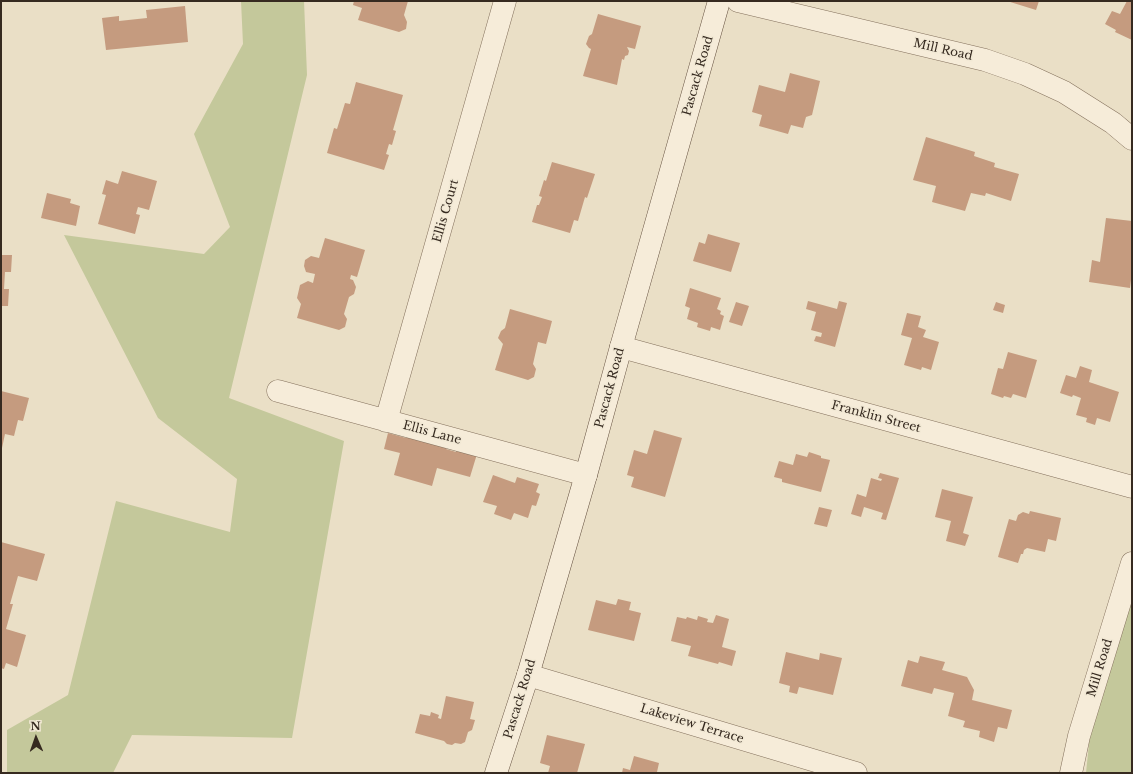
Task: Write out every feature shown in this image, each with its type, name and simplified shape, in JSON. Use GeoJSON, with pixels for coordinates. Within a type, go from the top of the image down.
{"type":"FeatureCollection","features":[{"type":"Feature","properties":{"kind":"street","name":"Ellis Court"},"geometry":{"type":"LineString","coordinates":[[386,421],[505,1]]}},
{"type":"Feature","properties":{"kind":"street","name":"Pascack Road"},"geometry":{"type":"LineString","coordinates":[[496,773],[528,675],[586,475],[719,1]]}},
{"type":"Feature","properties":{"kind":"street","name":"Mill Road"},"geometry":{"type":"LineString","coordinates":[[738,1],[985,60],[1026,74],[1064,92],[1113,123],[1132,139]]}},
{"type":"Feature","properties":{"kind":"street","name":"Franklin Street"},"geometry":{"type":"LineString","coordinates":[[621,347],[1132,487]]}},
{"type":"Feature","properties":{"kind":"street","name":"Ellis Lane"},"geometry":{"type":"LineString","coordinates":[[278,391],[586,475]]}},
{"type":"Feature","properties":{"kind":"street","name":"Mill Road"},"geometry":{"type":"LineString","coordinates":[[1071,773],[1079,736],[1132,563]]}},
{"type":"Feature","properties":{"kind":"street","name":"Lakeview Terrace"},"geometry":{"type":"LineString","coordinates":[[528,675],[792,764],[856,773]]}},
{"type":"Feature","properties":{"kind":"green space"},"geometry":{"type":"Polygon","coordinates":[[[241,1],[304,1],[307,75],[229,398],[344,441],[292,738],[132,735],[113,773],[7,773],[7,730],[68,695],[116,501],[230,532],[237,479],[158,418],[64,235],[204,254],[230,227],[194,134],[243,44],[241,1]]]}},
{"type":"Feature","properties":{"kind":"green space"},"geometry":{"type":"Polygon","coordinates":[[[1132,593],[1132,773],[1086,773],[1091,724],[1132,593]]]}},
{"type":"Feature","properties":{"kind":"building"},"geometry":{"type":"Polygon","coordinates":[[[354,1],[408,1],[404,15],[407,22],[406,29],[399,32],[358,20],[362,8],[353,5],[354,1]]]}},
{"type":"Feature","properties":{"kind":"building"},"geometry":{"type":"Polygon","coordinates":[[[1007,1],[1039,1],[1036,10],[1007,1]]]}},
{"type":"Feature","properties":{"kind":"building"},"geometry":{"type":"Polygon","coordinates":[[[1127,1],[1132,1],[1132,40],[1115,32],[1116,30],[1105,24],[1112,11],[1120,14],[1127,1]]]}},
{"type":"Feature","properties":{"kind":"building"},"geometry":{"type":"Polygon","coordinates":[[[185,6],[188,42],[106,50],[102,18],[119,16],[119,21],[147,18],[146,10],[185,6]]]}},
{"type":"Feature","properties":{"kind":"building"},"geometry":{"type":"Polygon","coordinates":[[[598,14],[641,26],[635,49],[627,47],[629,51],[628,55],[625,56],[624,60],[622,59],[617,85],[583,76],[591,49],[586,44],[589,36],[592,34],[598,14]]]}},
{"type":"Feature","properties":{"kind":"building"},"geometry":{"type":"Polygon","coordinates":[[[790,73],[820,81],[812,115],[806,117],[803,128],[791,125],[788,134],[759,126],[762,115],[752,112],[759,85],[785,92],[790,73]]]}},
{"type":"Feature","properties":{"kind":"building"},"geometry":{"type":"Polygon","coordinates":[[[356,82],[403,95],[393,130],[396,131],[392,145],[389,144],[386,154],[389,155],[384,170],[327,153],[334,128],[337,129],[345,103],[350,104],[356,82]]]}},
{"type":"Feature","properties":{"kind":"building"},"geometry":{"type":"Polygon","coordinates":[[[926,137],[975,152],[974,156],[995,163],[994,167],[1019,174],[1011,201],[986,193],[985,196],[971,193],[965,211],[932,202],[936,186],[913,180],[926,137]]]}},
{"type":"Feature","properties":{"kind":"building"},"geometry":{"type":"Polygon","coordinates":[[[552,162],[595,174],[587,198],[585,197],[578,221],[574,220],[570,233],[532,222],[537,205],[539,205],[542,197],[539,196],[544,180],[546,181],[552,162]]]}},
{"type":"Feature","properties":{"kind":"building"},"geometry":{"type":"Polygon","coordinates":[[[122,171],[157,181],[149,210],[138,207],[136,214],[140,215],[135,234],[98,224],[106,195],[102,194],[106,180],[118,184],[122,171]]]}},
{"type":"Feature","properties":{"kind":"building"},"geometry":{"type":"Polygon","coordinates":[[[47,193],[71,199],[70,203],[80,206],[76,226],[41,218],[47,193]]]}},
{"type":"Feature","properties":{"kind":"building"},"geometry":{"type":"Polygon","coordinates":[[[1106,218],[1132,221],[1132,272],[1130,288],[1089,282],[1092,260],[1100,262],[1106,218]]]}},
{"type":"Feature","properties":{"kind":"building"},"geometry":{"type":"Polygon","coordinates":[[[708,234],[740,243],[731,272],[693,261],[699,242],[705,244],[708,234]]]}},
{"type":"Feature","properties":{"kind":"building"},"geometry":{"type":"Polygon","coordinates":[[[325,238],[365,250],[357,277],[351,275],[350,279],[353,280],[356,287],[354,294],[349,297],[344,314],[347,319],[345,327],[339,330],[297,318],[301,304],[297,298],[300,285],[308,281],[313,283],[315,274],[306,272],[304,266],[305,260],[311,256],[319,258],[325,238]]]}},
{"type":"Feature","properties":{"kind":"building"},"geometry":{"type":"Polygon","coordinates":[[[1,255],[12,255],[11,272],[5,272],[4,289],[9,289],[8,306],[1,306],[1,255]]]}},
{"type":"Feature","properties":{"kind":"building"},"geometry":{"type":"Polygon","coordinates":[[[690,288],[721,298],[717,309],[721,311],[720,314],[724,316],[720,330],[711,327],[710,331],[697,327],[698,323],[687,319],[690,308],[685,306],[690,288]]]}},
{"type":"Feature","properties":{"kind":"building"},"geometry":{"type":"Polygon","coordinates":[[[808,301],[837,309],[839,301],[847,303],[835,347],[814,341],[816,336],[821,337],[822,333],[811,330],[816,312],[806,309],[808,301]]]}},
{"type":"Feature","properties":{"kind":"building"},"geometry":{"type":"Polygon","coordinates":[[[736,302],[749,306],[742,326],[729,322],[736,302]]]}},
{"type":"Feature","properties":{"kind":"building"},"geometry":{"type":"Polygon","coordinates":[[[996,302],[1005,305],[1003,313],[993,310],[996,302]]]}},
{"type":"Feature","properties":{"kind":"building"},"geometry":{"type":"Polygon","coordinates":[[[510,309],[552,321],[546,344],[538,342],[533,364],[536,369],[534,377],[528,380],[495,370],[503,344],[498,338],[501,331],[505,328],[510,309]]]}},
{"type":"Feature","properties":{"kind":"building"},"geometry":{"type":"Polygon","coordinates":[[[907,313],[921,316],[918,327],[926,330],[923,337],[939,342],[931,370],[922,367],[921,370],[904,365],[912,338],[901,335],[907,313]]]}},
{"type":"Feature","properties":{"kind":"building"},"geometry":{"type":"Polygon","coordinates":[[[1008,352],[1037,360],[1026,398],[1013,394],[1011,398],[1004,396],[1003,398],[991,394],[998,368],[1003,369],[1008,352]]]}},
{"type":"Feature","properties":{"kind":"building"},"geometry":{"type":"Polygon","coordinates":[[[1080,366],[1092,370],[1089,382],[1119,392],[1110,422],[1097,418],[1095,425],[1086,422],[1087,418],[1076,415],[1081,398],[1060,393],[1066,375],[1076,378],[1080,366]]]}},
{"type":"Feature","properties":{"kind":"building"},"geometry":{"type":"Polygon","coordinates":[[[1,391],[29,398],[23,421],[18,420],[14,436],[5,434],[2,448],[1,391]]]}},
{"type":"Feature","properties":{"kind":"building"},"geometry":{"type":"Polygon","coordinates":[[[654,430],[682,438],[665,497],[631,487],[634,477],[627,475],[634,450],[647,454],[654,430]]]}},
{"type":"Feature","properties":{"kind":"building"},"geometry":{"type":"Polygon","coordinates":[[[388,433],[406,438],[407,435],[447,446],[446,449],[456,452],[457,448],[477,454],[470,477],[437,468],[432,486],[394,475],[400,453],[384,449],[388,433]]]}},
{"type":"Feature","properties":{"kind":"building"},"geometry":{"type":"Polygon","coordinates":[[[809,452],[821,456],[821,458],[830,460],[821,492],[782,482],[782,479],[774,477],[779,461],[793,465],[796,454],[807,457],[809,452]]]}},
{"type":"Feature","properties":{"kind":"building"},"geometry":{"type":"Polygon","coordinates":[[[880,473],[899,478],[886,520],[881,519],[883,513],[864,507],[861,517],[851,514],[857,494],[866,497],[871,478],[881,481],[882,479],[878,478],[880,473]]]}},
{"type":"Feature","properties":{"kind":"building"},"geometry":{"type":"Polygon","coordinates":[[[493,475],[515,483],[517,477],[539,484],[536,492],[540,494],[536,506],[532,505],[528,518],[514,513],[511,520],[494,514],[497,506],[483,502],[493,475]]]}},
{"type":"Feature","properties":{"kind":"building"},"geometry":{"type":"Polygon","coordinates":[[[942,489],[973,497],[963,533],[969,535],[965,546],[946,541],[951,521],[935,517],[942,489]]]}},
{"type":"Feature","properties":{"kind":"building"},"geometry":{"type":"Polygon","coordinates":[[[819,507],[832,510],[827,527],[814,524],[819,507]]]}},
{"type":"Feature","properties":{"kind":"building"},"geometry":{"type":"Polygon","coordinates":[[[1030,511],[1061,518],[1056,541],[1048,539],[1045,552],[1027,548],[1024,550],[1023,554],[1021,554],[1018,563],[998,557],[1009,519],[1016,521],[1018,515],[1023,512],[1029,514],[1030,511]]]}},
{"type":"Feature","properties":{"kind":"building"},"geometry":{"type":"Polygon","coordinates":[[[1,542],[45,554],[37,581],[18,576],[10,604],[13,604],[6,629],[26,635],[17,667],[6,663],[4,669],[1,668],[1,542]]]}},
{"type":"Feature","properties":{"kind":"building"},"geometry":{"type":"Polygon","coordinates":[[[618,599],[631,602],[629,610],[641,613],[634,641],[588,630],[596,600],[616,605],[618,599]]]}},
{"type":"Feature","properties":{"kind":"building"},"geometry":{"type":"Polygon","coordinates":[[[716,615],[729,619],[722,647],[736,651],[732,666],[688,656],[691,646],[671,641],[677,617],[686,619],[687,617],[697,620],[698,616],[708,619],[707,622],[713,623],[716,615]]]}},
{"type":"Feature","properties":{"kind":"building"},"geometry":{"type":"Polygon","coordinates":[[[786,652],[819,660],[820,653],[842,658],[833,695],[799,687],[797,694],[789,692],[790,686],[779,683],[786,652]]]}},
{"type":"Feature","properties":{"kind":"building"},"geometry":{"type":"Polygon","coordinates":[[[920,656],[945,662],[942,670],[967,677],[974,690],[972,700],[1012,710],[1007,729],[998,727],[994,742],[979,737],[980,731],[963,727],[965,721],[948,716],[954,693],[934,688],[932,694],[901,686],[908,660],[918,663],[920,656]]]}},
{"type":"Feature","properties":{"kind":"building"},"geometry":{"type":"Polygon","coordinates":[[[446,696],[474,702],[470,719],[475,720],[472,730],[468,732],[465,742],[461,744],[447,744],[444,741],[415,733],[420,714],[430,716],[431,712],[439,715],[438,718],[441,719],[446,696]]]}},
{"type":"Feature","properties":{"kind":"building"},"geometry":{"type":"Polygon","coordinates":[[[547,735],[585,744],[577,773],[548,773],[550,766],[540,763],[547,735]]]}},
{"type":"Feature","properties":{"kind":"building"},"geometry":{"type":"Polygon","coordinates":[[[634,756],[659,763],[657,772],[660,773],[622,773],[623,768],[630,770],[634,756]]]}}]}
